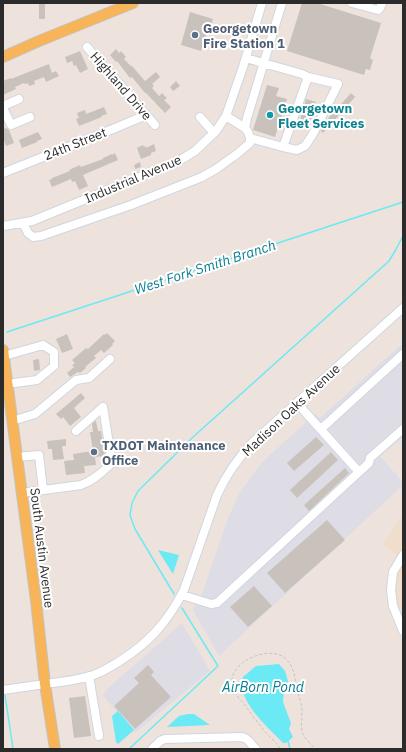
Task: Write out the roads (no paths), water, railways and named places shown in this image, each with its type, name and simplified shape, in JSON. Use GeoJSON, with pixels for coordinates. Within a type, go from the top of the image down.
{"type":"FeatureCollection","features":[{"type":"Feature","properties":{"kind":"main road"},"geometry":{"type":"LineString","coordinates":[[3,56],[133,3]]}},
{"type":"Feature","properties":{"kind":"main road","name":"South Austin Avenue"},"geometry":{"type":"LineString","coordinates":[[3,353],[36,601],[45,684],[55,749]]}},
{"type":"Feature","properties":{"kind":"street","name":"Industrial Avenue"},"geometry":{"type":"LineString","coordinates":[[3,226],[32,221],[179,162],[195,151],[214,133],[226,116],[246,58],[262,3]]}},
{"type":"Feature","properties":{"kind":"street"},"geometry":{"type":"LineString","coordinates":[[245,128],[282,3]]}},
{"type":"Feature","properties":{"kind":"street"},"geometry":{"type":"LineString","coordinates":[[352,3],[378,10],[382,3]]}},
{"type":"Feature","properties":{"kind":"street","name":"Highland Drive"},"geometry":{"type":"LineString","coordinates":[[87,47],[155,125]]}},
{"type":"Feature","properties":{"kind":"street"},"geometry":{"type":"LineString","coordinates":[[246,58],[308,77],[338,84],[313,134],[305,146],[296,150],[250,138]]}},
{"type":"Feature","properties":{"kind":"street"},"geometry":{"type":"LineString","coordinates":[[283,147],[308,77]]}},
{"type":"Feature","properties":{"kind":"street"},"geometry":{"type":"LineString","coordinates":[[19,100],[3,107],[11,125],[30,117]]}},
{"type":"Feature","properties":{"kind":"street","name":"24th Street"},"geometry":{"type":"LineString","coordinates":[[3,173],[146,115]]}},
{"type":"Feature","properties":{"kind":"street"},"geometry":{"type":"LineString","coordinates":[[23,223],[28,233],[33,237],[41,236],[131,205],[202,177],[216,169],[250,143],[248,132],[245,128],[226,116]]}},
{"type":"Feature","properties":{"kind":"street"},"geometry":{"type":"LineString","coordinates":[[200,117],[214,133]]}},
{"type":"Feature","properties":{"kind":"street","name":"Madison Oaks Avenue"},"geometry":{"type":"LineString","coordinates":[[3,690],[71,681],[89,676],[106,669],[130,655],[158,631],[182,595],[217,495],[228,472],[244,452],[403,308]]}},
{"type":"Feature","properties":{"kind":"street"},"geometry":{"type":"LineString","coordinates":[[3,353],[43,345],[54,352],[54,366],[37,380],[7,384]]}},
{"type":"Feature","properties":{"kind":"street"},"geometry":{"type":"LineString","coordinates":[[321,429],[403,354]]}},
{"type":"Feature","properties":{"kind":"street"},"geometry":{"type":"LineString","coordinates":[[12,421],[36,414],[76,380],[89,378],[110,359]]}},
{"type":"Feature","properties":{"kind":"street"},"geometry":{"type":"LineString","coordinates":[[297,403],[359,472]]}},
{"type":"Feature","properties":{"kind":"street"},"geometry":{"type":"LineString","coordinates":[[21,493],[81,485],[98,476],[112,463],[103,407],[76,431]]}},
{"type":"Feature","properties":{"kind":"street"},"geometry":{"type":"LineString","coordinates":[[182,595],[211,604],[217,603],[359,472],[369,462],[370,458],[403,429]]}},
{"type":"Feature","properties":{"kind":"street"},"geometry":{"type":"LineString","coordinates":[[17,457],[39,455],[43,490]]}},
{"type":"Feature","properties":{"kind":"street"},"geometry":{"type":"LineString","coordinates":[[403,555],[394,572],[391,590],[393,606],[403,631]]}},
{"type":"Feature","properties":{"kind":"street"},"geometry":{"type":"LineString","coordinates":[[89,676],[99,736]]}},
{"type":"Feature","properties":{"kind":"street"},"geometry":{"type":"LineString","coordinates":[[152,749],[164,739],[241,737],[249,739],[254,748]]}},
{"type":"Feature","properties":{"kind":"water"},"geometry":{"type":"Polygon","coordinates":[[[158,550],[179,555],[173,574],[158,550]]]}},
{"type":"Feature","properties":{"kind":"water","name":"AirBorn Pond"},"geometry":{"type":"Polygon","coordinates":[[[279,664],[285,671],[288,681],[284,691],[283,702],[291,723],[289,729],[293,737],[286,743],[283,743],[256,715],[247,702],[241,687],[243,677],[256,666],[279,664]]]}},
{"type":"Feature","properties":{"kind":"water"},"geometry":{"type":"Polygon","coordinates":[[[118,711],[134,730],[118,744],[116,742],[112,716],[118,711]]]}},
{"type":"Feature","properties":{"kind":"water"},"geometry":{"type":"Polygon","coordinates":[[[194,714],[210,725],[167,727],[179,716],[194,714]]]}},
{"type":"Feature","properties":{"kind":"waterway","name":"West Fork Smith Branch"},"geometry":{"type":"LineString","coordinates":[[7,332],[403,202]]}},
{"type":"Feature","properties":{"kind":"waterway"},"geometry":{"type":"LineString","coordinates":[[174,594],[135,529],[130,515],[132,503],[138,491],[193,437],[389,261],[403,236]]}},
{"type":"Feature","properties":{"kind":"waterway"},"geometry":{"type":"LineString","coordinates":[[129,749],[218,666],[182,608]]}},
{"type":"Feature","properties":{"kind":"waterway","name":"West Fork Smith Branch"},"geometry":{"type":"LineString","coordinates":[[5,695],[13,749]]}},
{"type":"Feature","properties":{"kind":"waterway"},"geometry":{"type":"LineString","coordinates":[[287,740],[290,749]]}},
{"type":"Feature","properties":{"kind":"place","name":"Georgetown Fire Station 1"},"geometry":{"type":"Point","coordinates":[195,35]}},
{"type":"Feature","properties":{"kind":"place","name":"Georgetown Fleet Services"},"geometry":{"type":"Point","coordinates":[270,115]}},
{"type":"Feature","properties":{"kind":"place","name":"TXDOT Maintenance Office"},"geometry":{"type":"Point","coordinates":[94,452]}}]}
